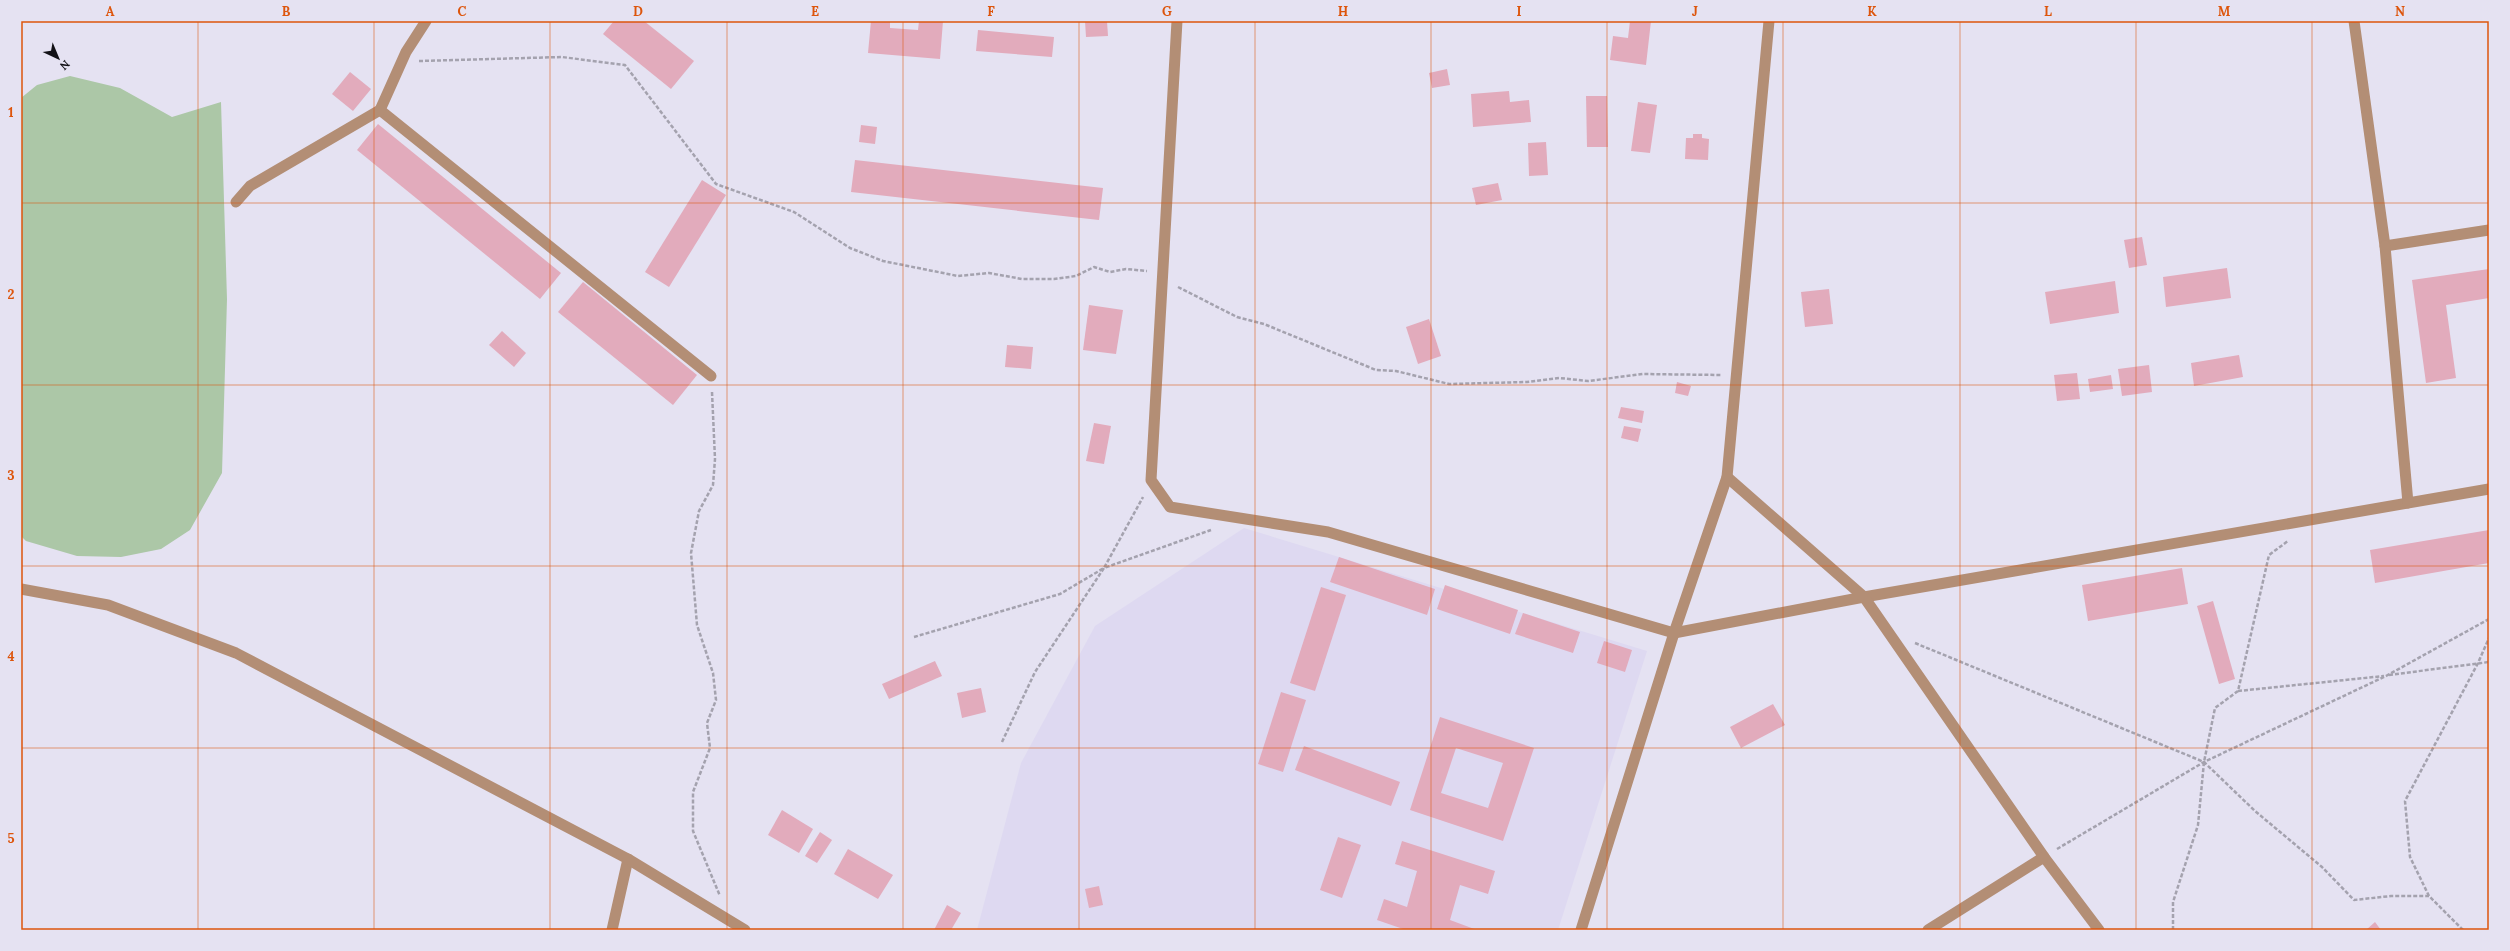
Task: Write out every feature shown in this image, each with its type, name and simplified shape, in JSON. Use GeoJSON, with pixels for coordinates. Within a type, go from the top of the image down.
{"type":"FeatureCollection","features":[{"type":"Feature","properties":{"kind":"street"},"geometry":{"type":"LineString","coordinates":[[236,202],[250,186],[380,110],[402,61],[426,21]]}},
{"type":"Feature","properties":{"kind":"street"},"geometry":{"type":"LineString","coordinates":[[1177,21],[1151,480],[1170,507],[1328,532],[1674,633],[1864,596],[2489,489]]}},
{"type":"Feature","properties":{"kind":"street"},"geometry":{"type":"LineString","coordinates":[[1581,930],[1674,633],[1727,476],[1769,21]]}},
{"type":"Feature","properties":{"kind":"street"},"geometry":{"type":"LineString","coordinates":[[2354,21],[2385,246],[2408,503]]}},
{"type":"Feature","properties":{"kind":"street"},"geometry":{"type":"LineString","coordinates":[[380,110],[711,376]]}},
{"type":"Feature","properties":{"kind":"street"},"geometry":{"type":"LineString","coordinates":[[2385,246],[2489,230]]}},
{"type":"Feature","properties":{"kind":"street"},"geometry":{"type":"LineString","coordinates":[[1727,476],[1864,596],[2044,857],[2099,930]]}},
{"type":"Feature","properties":{"kind":"street"},"geometry":{"type":"LineString","coordinates":[[21,589],[108,605],[236,653],[628,859],[745,930]]}},
{"type":"Feature","properties":{"kind":"street"},"geometry":{"type":"LineString","coordinates":[[1928,930],[2044,857]]}},
{"type":"Feature","properties":{"kind":"street"},"geometry":{"type":"LineString","coordinates":[[612,930],[628,859]]}},
{"type":"Feature","properties":{"kind":"path"},"geometry":{"type":"LineString","coordinates":[[402,61],[562,58],[625,65],[716,184],[794,212],[850,248],[883,261],[958,276],[989,273],[1022,279],[1054,279],[1076,276],[1094,267],[1110,272],[1141,270],[1162,277],[1237,317],[1264,324],[1376,370],[1396,371],[1449,384],[1520,383],[1559,378],[1588,381],[1643,374],[1737,376]]}},
{"type":"Feature","properties":{"kind":"path"},"geometry":{"type":"LineString","coordinates":[[711,376],[715,459],[712,485],[699,510],[691,553],[697,624],[713,673],[716,700],[708,723],[710,748],[693,792],[693,831],[730,920]]}},
{"type":"Feature","properties":{"kind":"path"},"geometry":{"type":"LineString","coordinates":[[1002,742],[1035,672],[1104,568],[1131,521],[1151,480]]}},
{"type":"Feature","properties":{"kind":"path"},"geometry":{"type":"LineString","coordinates":[[914,637],[1060,594],[1104,568],[1214,529]]}},
{"type":"Feature","properties":{"kind":"path"},"geometry":{"type":"LineString","coordinates":[[2238,691],[2269,555],[2294,537]]}},
{"type":"Feature","properties":{"kind":"path"},"geometry":{"type":"LineString","coordinates":[[2044,857],[2204,762],[2386,676],[2489,619]]}},
{"type":"Feature","properties":{"kind":"path"},"geometry":{"type":"LineString","coordinates":[[1888,631],[2204,762],[2255,811],[2322,867],[2354,900],[2391,896],[2429,896]]}},
{"type":"Feature","properties":{"kind":"path"},"geometry":{"type":"LineString","coordinates":[[2463,930],[2429,896],[2410,856],[2405,801],[2478,663],[2489,638]]}},
{"type":"Feature","properties":{"kind":"path"},"geometry":{"type":"LineString","coordinates":[[2173,930],[2173,902],[2198,825],[2204,762],[2215,708],[2238,691],[2386,676],[2489,662]]}},
{"type":"Feature","properties":{"kind":"shaded area"},"geometry":{"type":"Polygon","coordinates":[[[1244,528],[1647,651],[1558,930],[977,930],[1021,763],[1095,626],[1244,528]]]}},
{"type":"Feature","properties":{"kind":"green space"},"geometry":{"type":"Polygon","coordinates":[[[70,76],[120,88],[172,117],[221,102],[227,299],[222,473],[190,530],[161,549],[121,557],[77,556],[26,541],[21,536],[21,98],[37,85],[70,76]]]}},
{"type":"Feature","properties":{"kind":"building"},"geometry":{"type":"Polygon","coordinates":[[[614,21],[644,21],[694,61],[671,89],[603,34],[614,21]]]}},
{"type":"Feature","properties":{"kind":"building"},"geometry":{"type":"Polygon","coordinates":[[[871,21],[890,21],[890,28],[918,30],[919,21],[943,21],[940,59],[868,53],[871,21]]]}},
{"type":"Feature","properties":{"kind":"building"},"geometry":{"type":"Polygon","coordinates":[[[1085,21],[1107,21],[1108,36],[1086,37],[1085,21]]]}},
{"type":"Feature","properties":{"kind":"building"},"geometry":{"type":"Polygon","coordinates":[[[1630,21],[1651,21],[1646,65],[1610,60],[1613,36],[1628,38],[1630,21]]]}},
{"type":"Feature","properties":{"kind":"building"},"geometry":{"type":"Polygon","coordinates":[[[978,30],[1054,37],[1052,57],[976,51],[978,30]]]}},
{"type":"Feature","properties":{"kind":"building"},"geometry":{"type":"Polygon","coordinates":[[[1447,69],[1450,85],[1432,88],[1429,73],[1447,69]]]}},
{"type":"Feature","properties":{"kind":"building"},"geometry":{"type":"Polygon","coordinates":[[[350,72],[371,89],[353,111],[332,94],[350,72]]]}},
{"type":"Feature","properties":{"kind":"building"},"geometry":{"type":"Polygon","coordinates":[[[1509,91],[1510,102],[1529,100],[1531,122],[1473,127],[1471,94],[1509,91]]]}},
{"type":"Feature","properties":{"kind":"building"},"geometry":{"type":"Polygon","coordinates":[[[1586,96],[1607,96],[1608,147],[1587,147],[1586,96]]]}},
{"type":"Feature","properties":{"kind":"building"},"geometry":{"type":"Polygon","coordinates":[[[1638,102],[1657,105],[1650,153],[1631,151],[1638,102]]]}},
{"type":"Feature","properties":{"kind":"building"},"geometry":{"type":"Polygon","coordinates":[[[378,124],[561,273],[540,299],[357,150],[378,124]]]}},
{"type":"Feature","properties":{"kind":"building"},"geometry":{"type":"Polygon","coordinates":[[[861,125],[877,127],[875,144],[859,142],[861,125]]]}},
{"type":"Feature","properties":{"kind":"building"},"geometry":{"type":"Polygon","coordinates":[[[1693,134],[1702,134],[1702,138],[1709,139],[1708,160],[1685,159],[1686,138],[1693,138],[1693,134]]]}},
{"type":"Feature","properties":{"kind":"building"},"geometry":{"type":"Polygon","coordinates":[[[1546,142],[1548,175],[1529,176],[1528,143],[1546,142]]]}},
{"type":"Feature","properties":{"kind":"building"},"geometry":{"type":"Polygon","coordinates":[[[855,160],[1103,188],[1099,220],[851,192],[855,160]]]}},
{"type":"Feature","properties":{"kind":"building"},"geometry":{"type":"Polygon","coordinates":[[[702,180],[726,195],[669,287],[645,272],[702,180]]]}},
{"type":"Feature","properties":{"kind":"building"},"geometry":{"type":"Polygon","coordinates":[[[1498,183],[1502,200],[1476,205],[1472,188],[1498,183]]]}},
{"type":"Feature","properties":{"kind":"building"},"geometry":{"type":"Polygon","coordinates":[[[2142,237],[2147,265],[2129,268],[2124,240],[2142,237]]]}},
{"type":"Feature","properties":{"kind":"building"},"geometry":{"type":"Polygon","coordinates":[[[2227,268],[2231,298],[2166,307],[2163,277],[2227,268]]]}},
{"type":"Feature","properties":{"kind":"building"},"geometry":{"type":"Polygon","coordinates":[[[2489,269],[2489,298],[2446,305],[2456,378],[2426,383],[2412,280],[2489,269]]]}},
{"type":"Feature","properties":{"kind":"building"},"geometry":{"type":"Polygon","coordinates":[[[2115,281],[2119,313],[2050,324],[2045,292],[2115,281]]]}},
{"type":"Feature","properties":{"kind":"building"},"geometry":{"type":"Polygon","coordinates":[[[583,282],[697,375],[673,405],[558,312],[583,282]]]}},
{"type":"Feature","properties":{"kind":"building"},"geometry":{"type":"Polygon","coordinates":[[[1829,289],[1833,324],[1805,327],[1801,292],[1829,289]]]}},
{"type":"Feature","properties":{"kind":"building"},"geometry":{"type":"Polygon","coordinates":[[[1089,305],[1123,310],[1116,354],[1083,350],[1089,305]]]}},
{"type":"Feature","properties":{"kind":"building"},"geometry":{"type":"Polygon","coordinates":[[[1429,319],[1441,356],[1418,364],[1406,327],[1429,319]]]}},
{"type":"Feature","properties":{"kind":"building"},"geometry":{"type":"Polygon","coordinates":[[[502,331],[526,353],[514,367],[489,345],[502,331]]]}},
{"type":"Feature","properties":{"kind":"building"},"geometry":{"type":"Polygon","coordinates":[[[1007,345],[1033,347],[1031,369],[1005,367],[1007,345]]]}},
{"type":"Feature","properties":{"kind":"building"},"geometry":{"type":"Polygon","coordinates":[[[2239,355],[2243,377],[2194,386],[2191,363],[2239,355]]]}},
{"type":"Feature","properties":{"kind":"building"},"geometry":{"type":"Polygon","coordinates":[[[2149,365],[2152,392],[2122,396],[2118,369],[2149,365]]]}},
{"type":"Feature","properties":{"kind":"building"},"geometry":{"type":"Polygon","coordinates":[[[2077,373],[2080,399],[2057,401],[2054,375],[2077,373]]]}},
{"type":"Feature","properties":{"kind":"building"},"geometry":{"type":"Polygon","coordinates":[[[2111,375],[2113,389],[2090,392],[2088,379],[2111,375]]]}},
{"type":"Feature","properties":{"kind":"building"},"geometry":{"type":"Polygon","coordinates":[[[1677,382],[1691,386],[1688,396],[1675,393],[1677,382]]]}},
{"type":"Feature","properties":{"kind":"building"},"geometry":{"type":"Polygon","coordinates":[[[1621,407],[1644,411],[1642,423],[1618,418],[1621,407]]]}},
{"type":"Feature","properties":{"kind":"building"},"geometry":{"type":"Polygon","coordinates":[[[1094,423],[1111,426],[1104,464],[1086,461],[1094,423]]]}},
{"type":"Feature","properties":{"kind":"building"},"geometry":{"type":"Polygon","coordinates":[[[1624,426],[1641,429],[1638,442],[1621,438],[1624,426]]]}},
{"type":"Feature","properties":{"kind":"building"},"geometry":{"type":"Polygon","coordinates":[[[2489,530],[2489,563],[2375,583],[2370,550],[2489,530]]]}},
{"type":"Feature","properties":{"kind":"building"},"geometry":{"type":"Polygon","coordinates":[[[1339,557],[1435,589],[1427,615],[1330,582],[1339,557]]]}},
{"type":"Feature","properties":{"kind":"building"},"geometry":{"type":"Polygon","coordinates":[[[2182,568],[2188,604],[2088,621],[2082,585],[2182,568]]]}},
{"type":"Feature","properties":{"kind":"building"},"geometry":{"type":"Polygon","coordinates":[[[1445,585],[1518,610],[1510,634],[1437,609],[1445,585]]]}},
{"type":"Feature","properties":{"kind":"building"},"geometry":{"type":"Polygon","coordinates":[[[1321,587],[1346,595],[1315,691],[1290,683],[1321,587]]]}},
{"type":"Feature","properties":{"kind":"building"},"geometry":{"type":"Polygon","coordinates":[[[2213,601],[2235,679],[2219,684],[2197,606],[2213,601]]]}},
{"type":"Feature","properties":{"kind":"building"},"geometry":{"type":"Polygon","coordinates":[[[1523,613],[1580,632],[1573,653],[1515,634],[1523,613]]]}},
{"type":"Feature","properties":{"kind":"building"},"geometry":{"type":"Polygon","coordinates":[[[1604,641],[1632,650],[1625,672],[1597,663],[1604,641]]]}},
{"type":"Feature","properties":{"kind":"building"},"geometry":{"type":"Polygon","coordinates":[[[935,661],[942,676],[889,699],[882,684],[935,661]]]}},
{"type":"Feature","properties":{"kind":"building"},"geometry":{"type":"Polygon","coordinates":[[[981,688],[986,712],[962,718],[957,693],[981,688]]]}},
{"type":"Feature","properties":{"kind":"building"},"geometry":{"type":"Polygon","coordinates":[[[1281,692],[1306,700],[1283,772],[1258,764],[1281,692]]]}},
{"type":"Feature","properties":{"kind":"building"},"geometry":{"type":"Polygon","coordinates":[[[1773,704],[1785,725],[1741,748],[1730,727],[1773,704]]]}},
{"type":"Feature","properties":{"kind":"building"},"geometry":{"type":"Polygon","coordinates":[[[1440,717],[1534,748],[1503,841],[1410,810],[1440,717]],[[1456,748],[1441,793],[1488,808],[1503,763],[1456,748]]]}},
{"type":"Feature","properties":{"kind":"building"},"geometry":{"type":"Polygon","coordinates":[[[1304,746],[1400,782],[1391,806],[1295,770],[1304,746]]]}},
{"type":"Feature","properties":{"kind":"building"},"geometry":{"type":"Polygon","coordinates":[[[782,810],[813,829],[799,853],[768,835],[782,810]]]}},
{"type":"Feature","properties":{"kind":"building"},"geometry":{"type":"Polygon","coordinates":[[[820,832],[832,840],[817,863],[805,856],[820,832]]]}},
{"type":"Feature","properties":{"kind":"building"},"geometry":{"type":"Polygon","coordinates":[[[1338,837],[1361,845],[1342,898],[1320,890],[1338,837]]]}},
{"type":"Feature","properties":{"kind":"building"},"geometry":{"type":"Polygon","coordinates":[[[1402,841],[1495,871],[1488,894],[1460,885],[1450,920],[1477,930],[1406,930],[1377,920],[1384,899],[1407,907],[1417,871],[1395,864],[1402,841]]]}},
{"type":"Feature","properties":{"kind":"building"},"geometry":{"type":"Polygon","coordinates":[[[848,849],[893,875],[878,899],[834,874],[848,849]]]}},
{"type":"Feature","properties":{"kind":"building"},"geometry":{"type":"Polygon","coordinates":[[[1099,886],[1103,905],[1089,908],[1085,889],[1099,886]]]}},
{"type":"Feature","properties":{"kind":"building"},"geometry":{"type":"Polygon","coordinates":[[[947,905],[961,913],[951,930],[934,930],[947,905]]]}},
{"type":"Feature","properties":{"kind":"building"},"geometry":{"type":"Polygon","coordinates":[[[2375,922],[2381,930],[2366,930],[2375,922]]]}}]}
